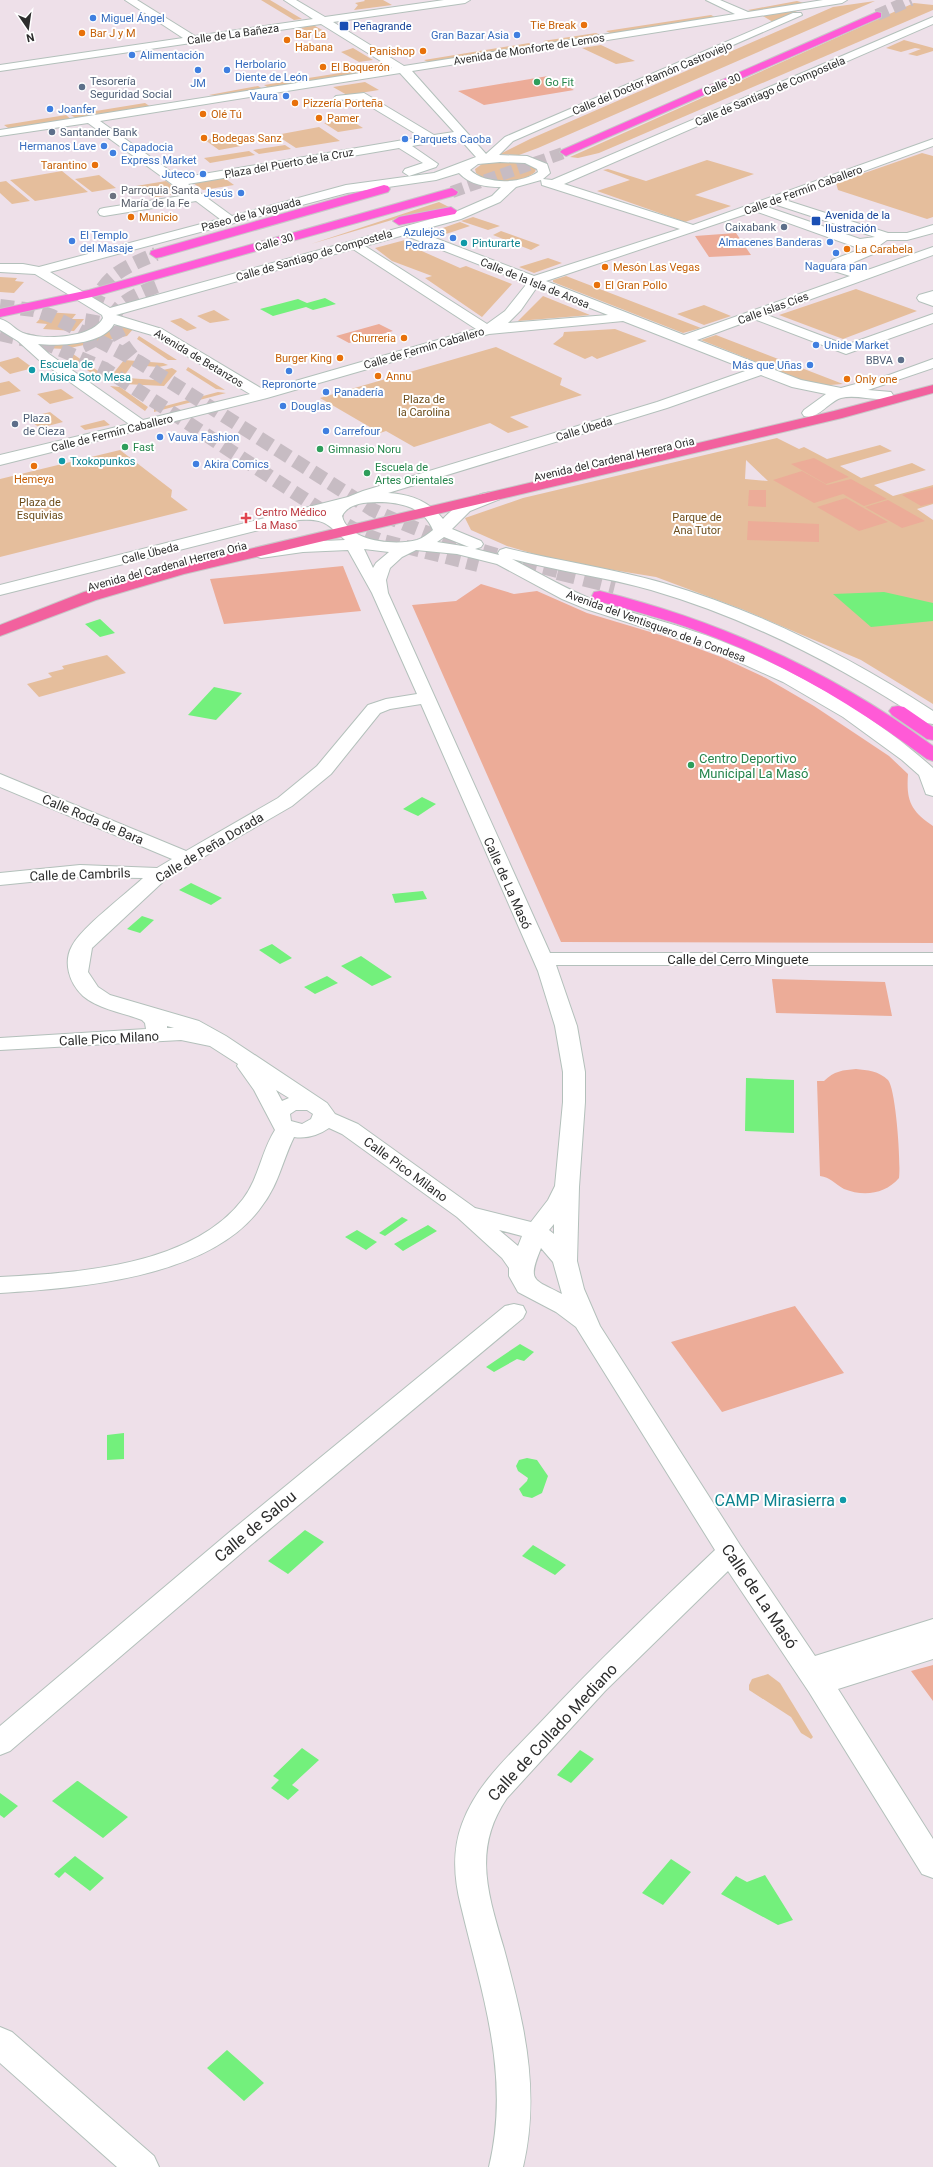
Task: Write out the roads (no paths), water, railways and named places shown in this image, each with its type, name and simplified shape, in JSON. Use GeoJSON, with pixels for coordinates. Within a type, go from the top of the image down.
{"type":"FeatureCollection","features":[{"type":"Feature","properties":{"kind":"highway","name":"Calle 30"},"geometry":{"type":"LineString","coordinates":[[558,144],[861,12]]}},
{"type":"Feature","properties":{"kind":"highway","name":"Calle 30"},"geometry":{"type":"LineString","coordinates":[[566,152],[877,15]]}},
{"type":"Feature","properties":{"kind":"highway","name":"Calle 30"},"geometry":{"type":"LineString","coordinates":[[419,196],[437,181]]}},
{"type":"Feature","properties":{"kind":"highway"},"geometry":{"type":"LineString","coordinates":[[156,254],[384,189]]}},
{"type":"Feature","properties":{"kind":"highway","name":"Calle 30"},"geometry":{"type":"LineString","coordinates":[[87,290],[419,196],[452,192]]}},
{"type":"Feature","properties":{"kind":"highway"},"geometry":{"type":"LineString","coordinates":[[208,239],[419,196]]}},
{"type":"Feature","properties":{"kind":"highway"},"geometry":{"type":"LineString","coordinates":[[419,196],[392,213],[301,243],[162,284],[403,220],[452,212]]}},
{"type":"Feature","properties":{"kind":"highway"},"geometry":{"type":"LineString","coordinates":[[0,304],[66,289]]}},
{"type":"Feature","properties":{"kind":"highway"},"geometry":{"type":"LineString","coordinates":[[0,314],[87,290]]}},
{"type":"Feature","properties":{"kind":"highway"},"geometry":{"type":"LineString","coordinates":[[615,585],[672,602],[717,618],[793,651],[845,677],[933,735]]}},
{"type":"Feature","properties":{"kind":"highway"},"geometry":{"type":"LineString","coordinates":[[600,596],[702,627],[738,640],[809,674],[867,707],[933,756]]}},
{"type":"Feature","properties":{"kind":"main road","name":"Avenida del Cardenal Herrera Oria"},"geometry":{"type":"LineString","coordinates":[[0,631],[90,596],[179,570],[348,533],[419,506],[814,409],[837,407],[886,395],[933,380]]}},
{"type":"Feature","properties":{"kind":"main road","name":"Avenida del Cardenal Herrera Oria"},"geometry":{"type":"LineString","coordinates":[[419,506],[499,494],[864,408],[933,389]]}},
{"type":"Feature","properties":{"kind":"main road","name":"Avenida del Cardenal Herrera Oria"},"geometry":{"type":"LineString","coordinates":[[0,620],[86,587],[125,575],[348,533]]}},
{"type":"Feature","properties":{"kind":"street"},"geometry":{"type":"LineString","coordinates":[[130,0],[193,40]]}},
{"type":"Feature","properties":{"kind":"street"},"geometry":{"type":"LineString","coordinates":[[289,0],[321,21],[404,69],[485,159],[507,158],[527,160],[553,168]]}},
{"type":"Feature","properties":{"kind":"street","name":"Calle de La Bañeza"},"geometry":{"type":"LineString","coordinates":[[0,68],[466,0]]}},
{"type":"Feature","properties":{"kind":"street"},"geometry":{"type":"LineString","coordinates":[[711,0],[772,26]]}},
{"type":"Feature","properties":{"kind":"street","name":"Avenida de Monforte de Lemos"},"geometry":{"type":"LineString","coordinates":[[0,133],[90,119],[185,99],[206,92],[795,0]]}},
{"type":"Feature","properties":{"kind":"street","name":"Avenida de Monforte de Lemos"},"geometry":{"type":"LineString","coordinates":[[0,124],[185,99],[216,99],[747,15],[818,2],[842,0]]}},
{"type":"Feature","properties":{"kind":"street","name":"Calle del Doctor Ramón Castroviejo"},"geometry":{"type":"LineString","coordinates":[[485,159],[509,139],[798,15],[818,2]]}},
{"type":"Feature","properties":{"kind":"street","name":"Calle de Santiago de Compostela"},"geometry":{"type":"LineString","coordinates":[[553,184],[933,20]]}},
{"type":"Feature","properties":{"kind":"street"},"geometry":{"type":"LineString","coordinates":[[206,92],[204,94],[205,96],[216,99]]}},
{"type":"Feature","properties":{"kind":"street"},"geometry":{"type":"LineString","coordinates":[[340,98],[360,95],[432,139]]}},
{"type":"Feature","properties":{"kind":"street"},"geometry":{"type":"LineString","coordinates":[[90,119],[230,220]]}},
{"type":"Feature","properties":{"kind":"street","name":"Plaza del Puerto de la Cruz"},"geometry":{"type":"LineString","coordinates":[[177,182],[432,139],[464,137],[486,142],[509,139]]}},
{"type":"Feature","properties":{"kind":"street","name":"Calle de Fermín Caballero"},"geometry":{"type":"LineString","coordinates":[[0,460],[262,395],[488,330],[509,317],[531,289],[533,281],[693,229],[933,142]]}},
{"type":"Feature","properties":{"kind":"street"},"geometry":{"type":"LineString","coordinates":[[346,189],[432,164],[401,144]]}},
{"type":"Feature","properties":{"kind":"street","name":"Paseo de la Vaguada"},"geometry":{"type":"LineString","coordinates":[[39,271],[346,189],[437,181],[485,159]]}},
{"type":"Feature","properties":{"kind":"street","name":"Calle de Santiago de Compostela"},"geometry":{"type":"LineString","coordinates":[[553,168],[606,161]]}},
{"type":"Feature","properties":{"kind":"street"},"geometry":{"type":"LineString","coordinates":[[465,167],[464,171],[466,175],[480,181],[514,183],[535,179],[553,168]]}},
{"type":"Feature","properties":{"kind":"street"},"geometry":{"type":"LineString","coordinates":[[535,179],[693,229]]}},
{"type":"Feature","properties":{"kind":"street"},"geometry":{"type":"LineString","coordinates":[[384,189],[437,181]]}},
{"type":"Feature","properties":{"kind":"street","name":"Calle de Santiago de Compostela"},"geometry":{"type":"LineString","coordinates":[[109,316],[354,244],[457,216],[496,199],[514,183]]}},
{"type":"Feature","properties":{"kind":"street"},"geometry":{"type":"LineString","coordinates":[[104,212],[197,197]]}},
{"type":"Feature","properties":{"kind":"street"},"geometry":{"type":"LineString","coordinates":[[452,212],[496,199]]}},
{"type":"Feature","properties":{"kind":"street"},"geometry":{"type":"LineString","coordinates":[[774,200],[894,239],[904,238]]}},
{"type":"Feature","properties":{"kind":"street"},"geometry":{"type":"LineString","coordinates":[[756,207],[864,247],[904,238],[933,229]]}},
{"type":"Feature","properties":{"kind":"street","name":"Calle de la Isla de Arosa"},"geometry":{"type":"LineString","coordinates":[[403,230],[784,379],[842,391]]}},
{"type":"Feature","properties":{"kind":"street"},"geometry":{"type":"LineString","coordinates":[[861,276],[839,268],[837,263],[881,239],[882,235]]}},
{"type":"Feature","properties":{"kind":"street"},"geometry":{"type":"LineString","coordinates":[[354,244],[488,330]]}},
{"type":"Feature","properties":{"kind":"street","name":"Calle Islas Cíes"},"geometry":{"type":"LineString","coordinates":[[684,340],[933,251]]}},
{"type":"Feature","properties":{"kind":"street"},"geometry":{"type":"LineString","coordinates":[[0,255],[11,264],[39,271]]}},
{"type":"Feature","properties":{"kind":"street"},"geometry":{"type":"LineString","coordinates":[[0,268],[24,268]]}},
{"type":"Feature","properties":{"kind":"street","name":"Avenida de Betanzos"},"geometry":{"type":"LineString","coordinates":[[39,271],[66,289],[87,290],[109,316],[157,332],[262,395]]}},
{"type":"Feature","properties":{"kind":"street"},"geometry":{"type":"LineString","coordinates":[[933,295],[924,298],[933,302]]}},
{"type":"Feature","properties":{"kind":"street"},"geometry":{"type":"LineString","coordinates":[[755,315],[846,350],[933,318]]}},
{"type":"Feature","properties":{"kind":"street"},"geometry":{"type":"LineString","coordinates":[[0,339],[20,337],[57,341],[78,338],[105,328],[109,316]]}},
{"type":"Feature","properties":{"kind":"street","name":"Calle de la Isla de Arosa"},"geometry":{"type":"LineString","coordinates":[[488,330],[522,325],[623,317]]}},
{"type":"Feature","properties":{"kind":"street"},"geometry":{"type":"LineString","coordinates":[[0,323],[44,357],[142,426]]}},
{"type":"Feature","properties":{"kind":"street","name":"Avenida del Cardenal Herrera Oria"},"geometry":{"type":"LineString","coordinates":[[814,409],[828,398],[842,391],[881,382],[933,363]]}},
{"type":"Feature","properties":{"kind":"street","name":"Calle Úbeda"},"geometry":{"type":"LineString","coordinates":[[0,590],[299,514],[344,501],[353,501],[364,496],[662,405],[762,370]]}},
{"type":"Feature","properties":{"kind":"street","name":"Calle de la Isla de Arosa"},"geometry":{"type":"LineString","coordinates":[[784,379],[814,409]]}},
{"type":"Feature","properties":{"kind":"street","name":"Avenida del Cardenal Herrera Oria"},"geometry":{"type":"LineString","coordinates":[[842,391],[886,395]]}},
{"type":"Feature","properties":{"kind":"street","name":"Avenida del Cardenal Herrera Oria"},"geometry":{"type":"LineString","coordinates":[[837,407],[864,408]]}},
{"type":"Feature","properties":{"kind":"street"},"geometry":{"type":"LineString","coordinates":[[405,484],[397,490],[436,520],[441,530],[489,548],[657,586],[729,611],[811,647],[860,672],[933,719]]}},
{"type":"Feature","properties":{"kind":"street","name":"Avenida del Cardenal Herrera Oria"},"geometry":{"type":"LineString","coordinates":[[230,558],[281,550],[327,547],[348,533],[388,547],[414,545],[430,539],[464,508],[499,494]]}},
{"type":"Feature","properties":{"kind":"street","name":"Avenida del Cardenal Herrera Oria"},"geometry":{"type":"LineString","coordinates":[[353,501],[388,498],[419,506]]}},
{"type":"Feature","properties":{"kind":"street"},"geometry":{"type":"LineString","coordinates":[[348,533],[335,512],[337,509],[353,501]]}},
{"type":"Feature","properties":{"kind":"street","name":"Calle Úbeda"},"geometry":{"type":"LineString","coordinates":[[299,514],[318,514],[348,533]]}},
{"type":"Feature","properties":{"kind":"street","name":"Calle de La Masó"},"geometry":{"type":"LineString","coordinates":[[348,533],[361,561],[380,593],[427,698],[542,959],[566,1026],[574,1072],[573,1125],[567,1187],[567,1271],[588,1326],[730,1552],[814,1677],[933,1864]]}},
{"type":"Feature","properties":{"kind":"street","name":"Calle de La Masó"},"geometry":{"type":"LineString","coordinates":[[380,593],[378,580],[382,566],[396,554],[414,545]]}},
{"type":"Feature","properties":{"kind":"street","name":"Avenida del Ventisquero de la Condesa"},"geometry":{"type":"LineString","coordinates":[[414,545],[457,550],[504,561],[554,589],[592,605],[697,638],[767,667],[810,689],[890,742],[922,766],[928,773],[933,790]]}},
{"type":"Feature","properties":{"kind":"street"},"geometry":{"type":"LineString","coordinates":[[327,547],[345,552],[361,561]]}},
{"type":"Feature","properties":{"kind":"street","name":"Calle de Peña Dorada"},"geometry":{"type":"LineString","coordinates":[[145,1013],[103,999],[90,991],[78,972],[77,964],[82,946],[99,928],[160,874],[285,802],[304,788],[324,770],[378,706],[427,698]]}},
{"type":"Feature","properties":{"kind":"street","name":"Calle Roda de Bara"},"geometry":{"type":"LineString","coordinates":[[0,780],[186,858]]}},
{"type":"Feature","properties":{"kind":"street","name":"Calle de Cambrils"},"geometry":{"type":"LineString","coordinates":[[0,879],[33,875],[116,871],[160,874]]}},
{"type":"Feature","properties":{"kind":"street","name":"Calle del Cerro Minguete"},"geometry":{"type":"LineString","coordinates":[[542,959],[933,959]]}},
{"type":"Feature","properties":{"kind":"street","name":"Calle Pico Milano"},"geometry":{"type":"LineString","coordinates":[[145,1013],[171,1031]]}},
{"type":"Feature","properties":{"kind":"street","name":"Calle Pico Milano"},"geometry":{"type":"LineString","coordinates":[[0,1044],[171,1031],[196,1036],[223,1044],[319,1111],[350,1129],[465,1212],[510,1252],[528,1275]]}},
{"type":"Feature","properties":{"kind":"street","name":"Calle Pico Milano"},"geometry":{"type":"LineString","coordinates":[[223,1044],[244,1061],[258,1078],[283,1122]]}},
{"type":"Feature","properties":{"kind":"street"},"geometry":{"type":"LineString","coordinates":[[283,1122],[295,1131],[311,1129],[318,1126],[319,1111]]}},
{"type":"Feature","properties":{"kind":"street"},"geometry":{"type":"LineString","coordinates":[[0,1285],[86,1279],[129,1271],[157,1263],[196,1246],[214,1236],[245,1212],[264,1185],[281,1139],[283,1122]]}},
{"type":"Feature","properties":{"kind":"street","name":"Calle de La Masó"},"geometry":{"type":"LineString","coordinates":[[567,1187],[558,1203],[536,1230],[528,1275],[588,1326]]}},
{"type":"Feature","properties":{"kind":"street","name":"Calle Pico Milano"},"geometry":{"type":"LineString","coordinates":[[465,1212],[483,1218],[536,1230]]}},
{"type":"Feature","properties":{"kind":"street"},"geometry":{"type":"LineString","coordinates":[[536,1230],[551,1242],[567,1271],[563,1287],[528,1275],[539,1253],[558,1256],[567,1271]]}},
{"type":"Feature","properties":{"kind":"street","name":"Calle de Salou"},"geometry":{"type":"LineString","coordinates":[[0,1743],[236,1542],[514,1312],[528,1275]]}},
{"type":"Feature","properties":{"kind":"street","name":"Calle de Collado Mediano"},"geometry":{"type":"LineString","coordinates":[[506,2167],[512,2149],[514,2094],[511,2051],[502,2000],[472,1886],[470,1860],[477,1824],[484,1807],[496,1790],[595,1683],[730,1552]]}},
{"type":"Feature","properties":{"kind":"street"},"geometry":{"type":"LineString","coordinates":[[814,1677],[926,1641]]}},
{"type":"Feature","properties":{"kind":"street"},"geometry":{"type":"LineString","coordinates":[[0,2042],[142,2167]]}},
{"type":"Feature","properties":{"kind":"tunnel"},"geometry":{"type":"LineString","coordinates":[[877,15],[911,0]]}},
{"type":"Feature","properties":{"kind":"tunnel"},"geometry":{"type":"LineString","coordinates":[[452,192],[566,152]]}},
{"type":"Feature","properties":{"kind":"tunnel"},"geometry":{"type":"LineString","coordinates":[[91,337],[94,310],[98,297],[104,286],[124,269],[156,254]]}},
{"type":"Feature","properties":{"kind":"tunnel"},"geometry":{"type":"LineString","coordinates":[[132,356],[121,341],[115,329],[114,318],[117,310],[134,296],[162,284]]}},
{"type":"Feature","properties":{"kind":"tunnel"},"geometry":{"type":"LineString","coordinates":[[0,306],[34,310],[52,316],[91,337]]}},
{"type":"Feature","properties":{"kind":"tunnel"},"geometry":{"type":"LineString","coordinates":[[0,334],[52,346],[105,369],[329,515],[361,533],[379,540],[478,565]]}},
{"type":"Feature","properties":{"kind":"tunnel"},"geometry":{"type":"LineString","coordinates":[[91,337],[139,362],[373,510],[419,530],[466,546],[558,571]]}},
{"type":"Feature","properties":{"kind":"tunnel"},"geometry":{"type":"LineString","coordinates":[[91,337],[90,345],[92,349]]}},
{"type":"Feature","properties":{"kind":"tunnel"},"geometry":{"type":"LineString","coordinates":[[558,571],[615,585]]}},
{"type":"Feature","properties":{"kind":"tunnel"},"geometry":{"type":"LineString","coordinates":[[558,571],[562,572]]}},
{"type":"Feature","properties":{"kind":"place","name":"Miguel Ángel"},"geometry":{"type":"Point","coordinates":[93,18]}},
{"type":"Feature","properties":{"kind":"place","name":"Tie Break"},"geometry":{"type":"Point","coordinates":[584,25]}},
{"type":"Feature","properties":{"kind":"place","name":"Peñagrande"},"geometry":{"type":"Point","coordinates":[344,26]}},
{"type":"Feature","properties":{"kind":"place","name":"Bar J y M"},"geometry":{"type":"Point","coordinates":[82,33]}},
{"type":"Feature","properties":{"kind":"place","name":"Gran Bazar Asia"},"geometry":{"type":"Point","coordinates":[517,35]}},
{"type":"Feature","properties":{"kind":"place","name":"Bar La Habana"},"geometry":{"type":"Point","coordinates":[287,40]}},
{"type":"Feature","properties":{"kind":"place","name":"Panishop"},"geometry":{"type":"Point","coordinates":[423,51]}},
{"type":"Feature","properties":{"kind":"place","name":"Alimentación"},"geometry":{"type":"Point","coordinates":[132,55]}},
{"type":"Feature","properties":{"kind":"place","name":"El Boquerón"},"geometry":{"type":"Point","coordinates":[323,67]}},
{"type":"Feature","properties":{"kind":"place","name":"JM"},"geometry":{"type":"Point","coordinates":[198,70]}},
{"type":"Feature","properties":{"kind":"place","name":"Herbolario Diente de León"},"geometry":{"type":"Point","coordinates":[227,70]}},
{"type":"Feature","properties":{"kind":"place","name":"Go Fit"},"geometry":{"type":"Point","coordinates":[537,82]}},
{"type":"Feature","properties":{"kind":"place","name":"Tesorería Seguridad Social"},"geometry":{"type":"Point","coordinates":[82,87]}},
{"type":"Feature","properties":{"kind":"place","name":"Vaura"},"geometry":{"type":"Point","coordinates":[286,96]}},
{"type":"Feature","properties":{"kind":"place","name":"Pizzería Porteña"},"geometry":{"type":"Point","coordinates":[295,103]}},
{"type":"Feature","properties":{"kind":"place","name":"Joanfer"},"geometry":{"type":"Point","coordinates":[50,109]}},
{"type":"Feature","properties":{"kind":"place","name":"Olé Tú"},"geometry":{"type":"Point","coordinates":[203,114]}},
{"type":"Feature","properties":{"kind":"place","name":"Pamer"},"geometry":{"type":"Point","coordinates":[319,118]}},
{"type":"Feature","properties":{"kind":"place","name":"Santander Bank"},"geometry":{"type":"Point","coordinates":[52,132]}},
{"type":"Feature","properties":{"kind":"place","name":"Bodegas Sanz"},"geometry":{"type":"Point","coordinates":[204,138]}},
{"type":"Feature","properties":{"kind":"place","name":"Parquets Caoba"},"geometry":{"type":"Point","coordinates":[405,139]}},
{"type":"Feature","properties":{"kind":"place","name":"Hermanos Lave"},"geometry":{"type":"Point","coordinates":[104,146]}},
{"type":"Feature","properties":{"kind":"place","name":"Capadocia Express Market"},"geometry":{"type":"Point","coordinates":[113,153]}},
{"type":"Feature","properties":{"kind":"place","name":"Tarantino"},"geometry":{"type":"Point","coordinates":[95,165]}},
{"type":"Feature","properties":{"kind":"place","name":"Juteco"},"geometry":{"type":"Point","coordinates":[203,174]}},
{"type":"Feature","properties":{"kind":"place","name":"Jesús"},"geometry":{"type":"Point","coordinates":[241,193]}},
{"type":"Feature","properties":{"kind":"place","name":"Parroquia Santa María de la Fe"},"geometry":{"type":"Point","coordinates":[113,196]}},
{"type":"Feature","properties":{"kind":"place","name":"Municio"},"geometry":{"type":"Point","coordinates":[131,217]}},
{"type":"Feature","properties":{"kind":"place","name":"Avenida de la Ilustración"},"geometry":{"type":"Point","coordinates":[816,221]}},
{"type":"Feature","properties":{"kind":"place","name":"Caixabank"},"geometry":{"type":"Point","coordinates":[784,227]}},
{"type":"Feature","properties":{"kind":"place","name":"Azulejos Pedraza"},"geometry":{"type":"Point","coordinates":[453,238]}},
{"type":"Feature","properties":{"kind":"place","name":"El Templo del Masaje"},"geometry":{"type":"Point","coordinates":[72,241]}},
{"type":"Feature","properties":{"kind":"place","name":"Almacenes Banderas"},"geometry":{"type":"Point","coordinates":[830,242]}},
{"type":"Feature","properties":{"kind":"place","name":"Pinturarte"},"geometry":{"type":"Point","coordinates":[464,243]}},
{"type":"Feature","properties":{"kind":"place","name":"La Carabela"},"geometry":{"type":"Point","coordinates":[847,249]}},
{"type":"Feature","properties":{"kind":"place","name":"Naguara pan"},"geometry":{"type":"Point","coordinates":[836,253]}},
{"type":"Feature","properties":{"kind":"place","name":"Mesón Las Vegas"},"geometry":{"type":"Point","coordinates":[605,267]}},
{"type":"Feature","properties":{"kind":"place","name":"El Gran Pollo"},"geometry":{"type":"Point","coordinates":[597,285]}},
{"type":"Feature","properties":{"kind":"place","name":"Churreria"},"geometry":{"type":"Point","coordinates":[404,338]}},
{"type":"Feature","properties":{"kind":"place","name":"Unide Market"},"geometry":{"type":"Point","coordinates":[816,345]}},
{"type":"Feature","properties":{"kind":"place","name":"Burger King"},"geometry":{"type":"Point","coordinates":[340,358]}},
{"type":"Feature","properties":{"kind":"place","name":"BBVA"},"geometry":{"type":"Point","coordinates":[901,360]}},
{"type":"Feature","properties":{"kind":"place","name":"Más que Uñas"},"geometry":{"type":"Point","coordinates":[810,365]}},
{"type":"Feature","properties":{"kind":"place","name":"Escuela de Música Soto Mesa"},"geometry":{"type":"Point","coordinates":[32,370]}},
{"type":"Feature","properties":{"kind":"place","name":"Repronorte"},"geometry":{"type":"Point","coordinates":[289,371]}},
{"type":"Feature","properties":{"kind":"place","name":"Annu"},"geometry":{"type":"Point","coordinates":[378,376]}},
{"type":"Feature","properties":{"kind":"place","name":"Only one"},"geometry":{"type":"Point","coordinates":[847,379]}},
{"type":"Feature","properties":{"kind":"place","name":"Panadería"},"geometry":{"type":"Point","coordinates":[326,392]}},
{"type":"Feature","properties":{"kind":"place","name":"Douglas"},"geometry":{"type":"Point","coordinates":[283,406]}},
{"type":"Feature","properties":{"kind":"place","name":"Plaza de Cieza"},"geometry":{"type":"Point","coordinates":[15,424]}},
{"type":"Feature","properties":{"kind":"place","name":"Carrefour"},"geometry":{"type":"Point","coordinates":[326,431]}},
{"type":"Feature","properties":{"kind":"place","name":"Vauva Fashion"},"geometry":{"type":"Point","coordinates":[160,437]}},
{"type":"Feature","properties":{"kind":"place","name":"Fast"},"geometry":{"type":"Point","coordinates":[125,447]}},
{"type":"Feature","properties":{"kind":"place","name":"Gimnasio Noru"},"geometry":{"type":"Point","coordinates":[320,449]}},
{"type":"Feature","properties":{"kind":"place","name":"Txokopunkos"},"geometry":{"type":"Point","coordinates":[62,461]}},
{"type":"Feature","properties":{"kind":"place","name":"Akira Comics"},"geometry":{"type":"Point","coordinates":[196,464]}},
{"type":"Feature","properties":{"kind":"place","name":"Hemeya"},"geometry":{"type":"Point","coordinates":[34,466]}},
{"type":"Feature","properties":{"kind":"place","name":"Escuela de Artes Orientales"},"geometry":{"type":"Point","coordinates":[367,473]}},
{"type":"Feature","properties":{"kind":"place","name":"Centro Médico La Maso"},"geometry":{"type":"Point","coordinates":[246,518]}},
{"type":"Feature","properties":{"kind":"place","name":"Centro Deportivo Municipal La Masó"},"geometry":{"type":"Point","coordinates":[691,765]}},
{"type":"Feature","properties":{"kind":"place","name":"CAMP Mirasierra"},"geometry":{"type":"Point","coordinates":[843,1500]}},
{"type":"Feature","properties":{"kind":"park label","name":"Plaza de la Carolina"},"geometry":{"type":"Point","coordinates":[424,405]}},
{"type":"Feature","properties":{"kind":"park label","name":"Plaza de Esquivias"},"geometry":{"type":"Point","coordinates":[40,508]}},
{"type":"Feature","properties":{"kind":"park label","name":"Parque de Ana Tutor"},"geometry":{"type":"Point","coordinates":[697,523]}}]}
